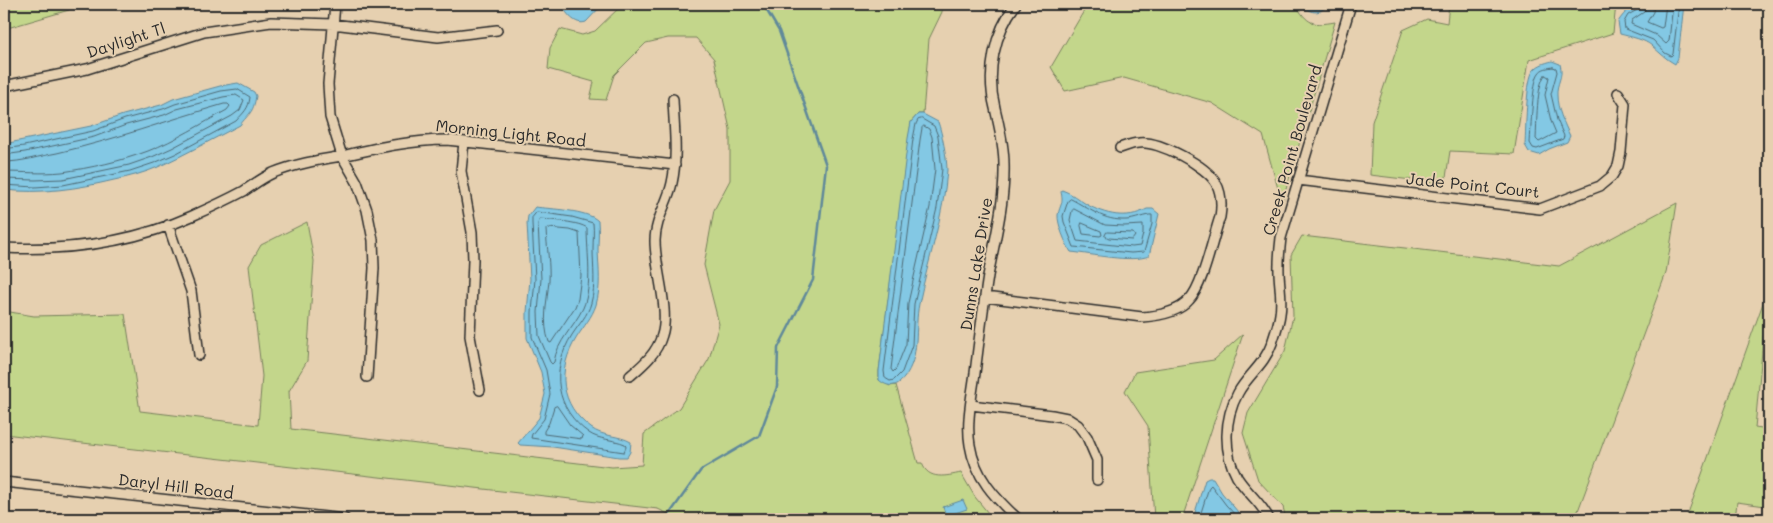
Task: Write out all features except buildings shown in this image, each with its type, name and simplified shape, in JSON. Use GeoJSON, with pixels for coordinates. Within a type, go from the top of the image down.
{"type":"FeatureCollection","features":[{"type":"Feature","properties":{"kind":"street"},"geometry":{"type":"LineString","coordinates":[[335,4],[328,84],[330,117],[342,156],[357,182],[367,210],[373,240],[374,268],[367,377]]}},
{"type":"Feature","properties":{"kind":"street","name":"Dunns Lake Drive"},"geometry":{"type":"LineString","coordinates":[[1016,4],[1006,19],[999,36],[991,74],[992,94],[1001,129],[1004,162],[997,237],[985,297],[971,405],[969,436],[975,466],[986,486],[1018,519]]}},
{"type":"Feature","properties":{"kind":"street","name":"Creek Point Boulevard"},"geometry":{"type":"LineString","coordinates":[[1270,519],[1262,505],[1238,478],[1231,462],[1227,445],[1227,428],[1231,408],[1238,392],[1258,370],[1272,346],[1280,313],[1279,265],[1281,238],[1351,4]]}},
{"type":"Feature","properties":{"kind":"street","name":"Daylight Tl"},"geometry":{"type":"LineString","coordinates":[[4,86],[87,69],[204,32],[271,22],[333,24],[438,37],[497,30]]}},
{"type":"Feature","properties":{"kind":"street","name":"Jade Point Court"},"geometry":{"type":"LineString","coordinates":[[1298,180],[1540,209],[1600,186],[1612,176],[1618,166],[1621,152],[1625,104],[1618,93]]}},
{"type":"Feature","properties":{"kind":"street"},"geometry":{"type":"LineString","coordinates":[[630,376],[658,348],[663,334],[665,319],[655,239],[657,226],[672,184],[675,165],[673,99]]}},
{"type":"Feature","properties":{"kind":"street","name":"Morning Light Road"},"geometry":{"type":"LineString","coordinates":[[4,248],[29,249],[110,242],[150,232],[191,216],[244,191],[271,174],[294,165],[426,140],[464,142],[675,165]]}},
{"type":"Feature","properties":{"kind":"street"},"geometry":{"type":"LineString","coordinates":[[464,142],[461,171],[472,232],[473,260],[470,336],[480,390]]}},
{"type":"Feature","properties":{"kind":"street"},"geometry":{"type":"LineString","coordinates":[[985,297],[1142,317],[1152,317],[1179,308],[1189,301],[1197,289],[1220,217],[1221,200],[1216,182],[1208,173],[1175,151],[1140,142],[1120,148]]}},
{"type":"Feature","properties":{"kind":"street"},"geometry":{"type":"LineString","coordinates":[[168,225],[191,291],[199,355]]}},
{"type":"Feature","properties":{"kind":"street"},"geometry":{"type":"LineString","coordinates":[[971,405],[1067,418],[1078,425],[1087,436],[1097,460],[1097,480]]}},
{"type":"Feature","properties":{"kind":"street","name":"Daryl Hill Road"},"geometry":{"type":"LineString","coordinates":[[4,482],[345,519]]}},
{"type":"Feature","properties":{"kind":"green space"},"geometry":{"type":"Polygon","coordinates":[[[4,4],[72,4],[69,10],[4,29],[4,4]]]}},
{"type":"Feature","properties":{"kind":"green space"},"geometry":{"type":"Polygon","coordinates":[[[623,4],[942,4],[942,12],[929,39],[923,114],[918,114],[911,122],[879,380],[890,386],[896,385],[918,463],[922,463],[925,469],[933,475],[944,476],[961,473],[975,497],[993,519],[674,519],[674,517],[658,509],[4,434],[4,311],[34,316],[125,314],[140,411],[258,425],[262,376],[249,266],[261,245],[307,222],[314,261],[307,361],[289,391],[291,429],[612,467],[642,465],[644,434],[679,408],[709,359],[719,324],[704,265],[714,210],[730,180],[730,129],[714,59],[696,38],[668,38],[646,43],[614,75],[606,100],[590,99],[594,82],[548,69],[550,48],[560,29],[582,35],[595,31],[623,4]]]}},
{"type":"Feature","properties":{"kind":"green space"},"geometry":{"type":"Polygon","coordinates":[[[1088,4],[1295,4],[1307,20],[1311,22],[1321,24],[1335,22],[1282,203],[1263,135],[1212,103],[1124,78],[1065,91],[1051,67],[1088,4]]]}},
{"type":"Feature","properties":{"kind":"green space"},"geometry":{"type":"Polygon","coordinates":[[[1449,4],[1616,4],[1613,33],[1529,60],[1514,154],[1450,151],[1445,184],[1370,175],[1372,122],[1403,30],[1427,19],[1447,23],[1449,4]]]}},
{"type":"Feature","properties":{"kind":"green space"},"geometry":{"type":"Polygon","coordinates":[[[1677,203],[1666,273],[1575,519],[1286,519],[1283,507],[1258,480],[1243,433],[1248,413],[1285,351],[1293,316],[1291,255],[1302,236],[1559,266],[1677,203]]]}},
{"type":"Feature","properties":{"kind":"green space"},"geometry":{"type":"Polygon","coordinates":[[[1769,252],[1769,312],[1765,318],[1755,428],[1769,430],[1769,468],[1765,506],[1737,502],[1735,519],[1686,519],[1763,303],[1769,252]]]}},
{"type":"Feature","properties":{"kind":"green space"},"geometry":{"type":"Polygon","coordinates":[[[1243,334],[1182,519],[1154,519],[1148,426],[1125,391],[1135,372],[1214,360],[1243,334]]]}},
{"type":"Feature","properties":{"kind":"water"},"geometry":{"type":"Polygon","coordinates":[[[561,4],[603,4],[586,22],[582,23],[571,18],[561,4]]]}},
{"type":"Feature","properties":{"kind":"water"},"geometry":{"type":"Polygon","coordinates":[[[1300,4],[1328,4],[1322,10],[1314,12],[1300,4]]]}},
{"type":"Feature","properties":{"kind":"water"},"geometry":{"type":"Polygon","coordinates":[[[1645,4],[1684,4],[1678,58],[1675,64],[1645,42],[1620,34],[1618,22],[1623,15],[1636,6],[1645,4]]]}},
{"type":"Feature","properties":{"kind":"water"},"geometry":{"type":"Polygon","coordinates":[[[1552,61],[1560,64],[1561,73],[1557,100],[1561,116],[1570,136],[1567,142],[1539,155],[1529,152],[1525,145],[1530,79],[1536,68],[1552,61]]]}},
{"type":"Feature","properties":{"kind":"water"},"geometry":{"type":"Polygon","coordinates":[[[238,83],[254,92],[256,96],[252,110],[240,125],[158,167],[125,178],[73,188],[45,191],[4,190],[4,144],[91,126],[161,105],[173,99],[238,83]]]}},
{"type":"Feature","properties":{"kind":"water"},"geometry":{"type":"Polygon","coordinates":[[[918,114],[923,114],[938,122],[943,139],[947,170],[939,221],[919,304],[913,361],[901,381],[895,385],[889,385],[879,380],[879,371],[908,138],[911,122],[918,114]]]}},
{"type":"Feature","properties":{"kind":"water"},"geometry":{"type":"Polygon","coordinates":[[[1062,190],[1093,208],[1116,215],[1132,214],[1153,209],[1159,214],[1149,256],[1132,259],[1071,252],[1062,234],[1058,219],[1062,202],[1062,190]]]}},
{"type":"Feature","properties":{"kind":"water"},"geometry":{"type":"Polygon","coordinates":[[[535,207],[578,212],[593,217],[598,221],[598,298],[592,314],[570,349],[564,374],[564,386],[567,398],[573,409],[591,428],[631,442],[630,452],[627,457],[553,447],[520,445],[518,443],[539,418],[545,394],[541,372],[527,338],[530,279],[527,223],[528,216],[535,207]]]}},
{"type":"Feature","properties":{"kind":"water"},"geometry":{"type":"Polygon","coordinates":[[[1213,478],[1222,493],[1244,519],[1193,519],[1205,480],[1213,478]]]}},
{"type":"Feature","properties":{"kind":"water"},"geometry":{"type":"Polygon","coordinates":[[[963,500],[967,509],[946,516],[943,507],[963,500]]]}},
{"type":"Feature","properties":{"kind":"waterway"},"geometry":{"type":"LineString","coordinates":[[666,519],[701,470],[759,436],[777,387],[778,348],[813,280],[826,165],[779,31],[763,4]]}}]}
